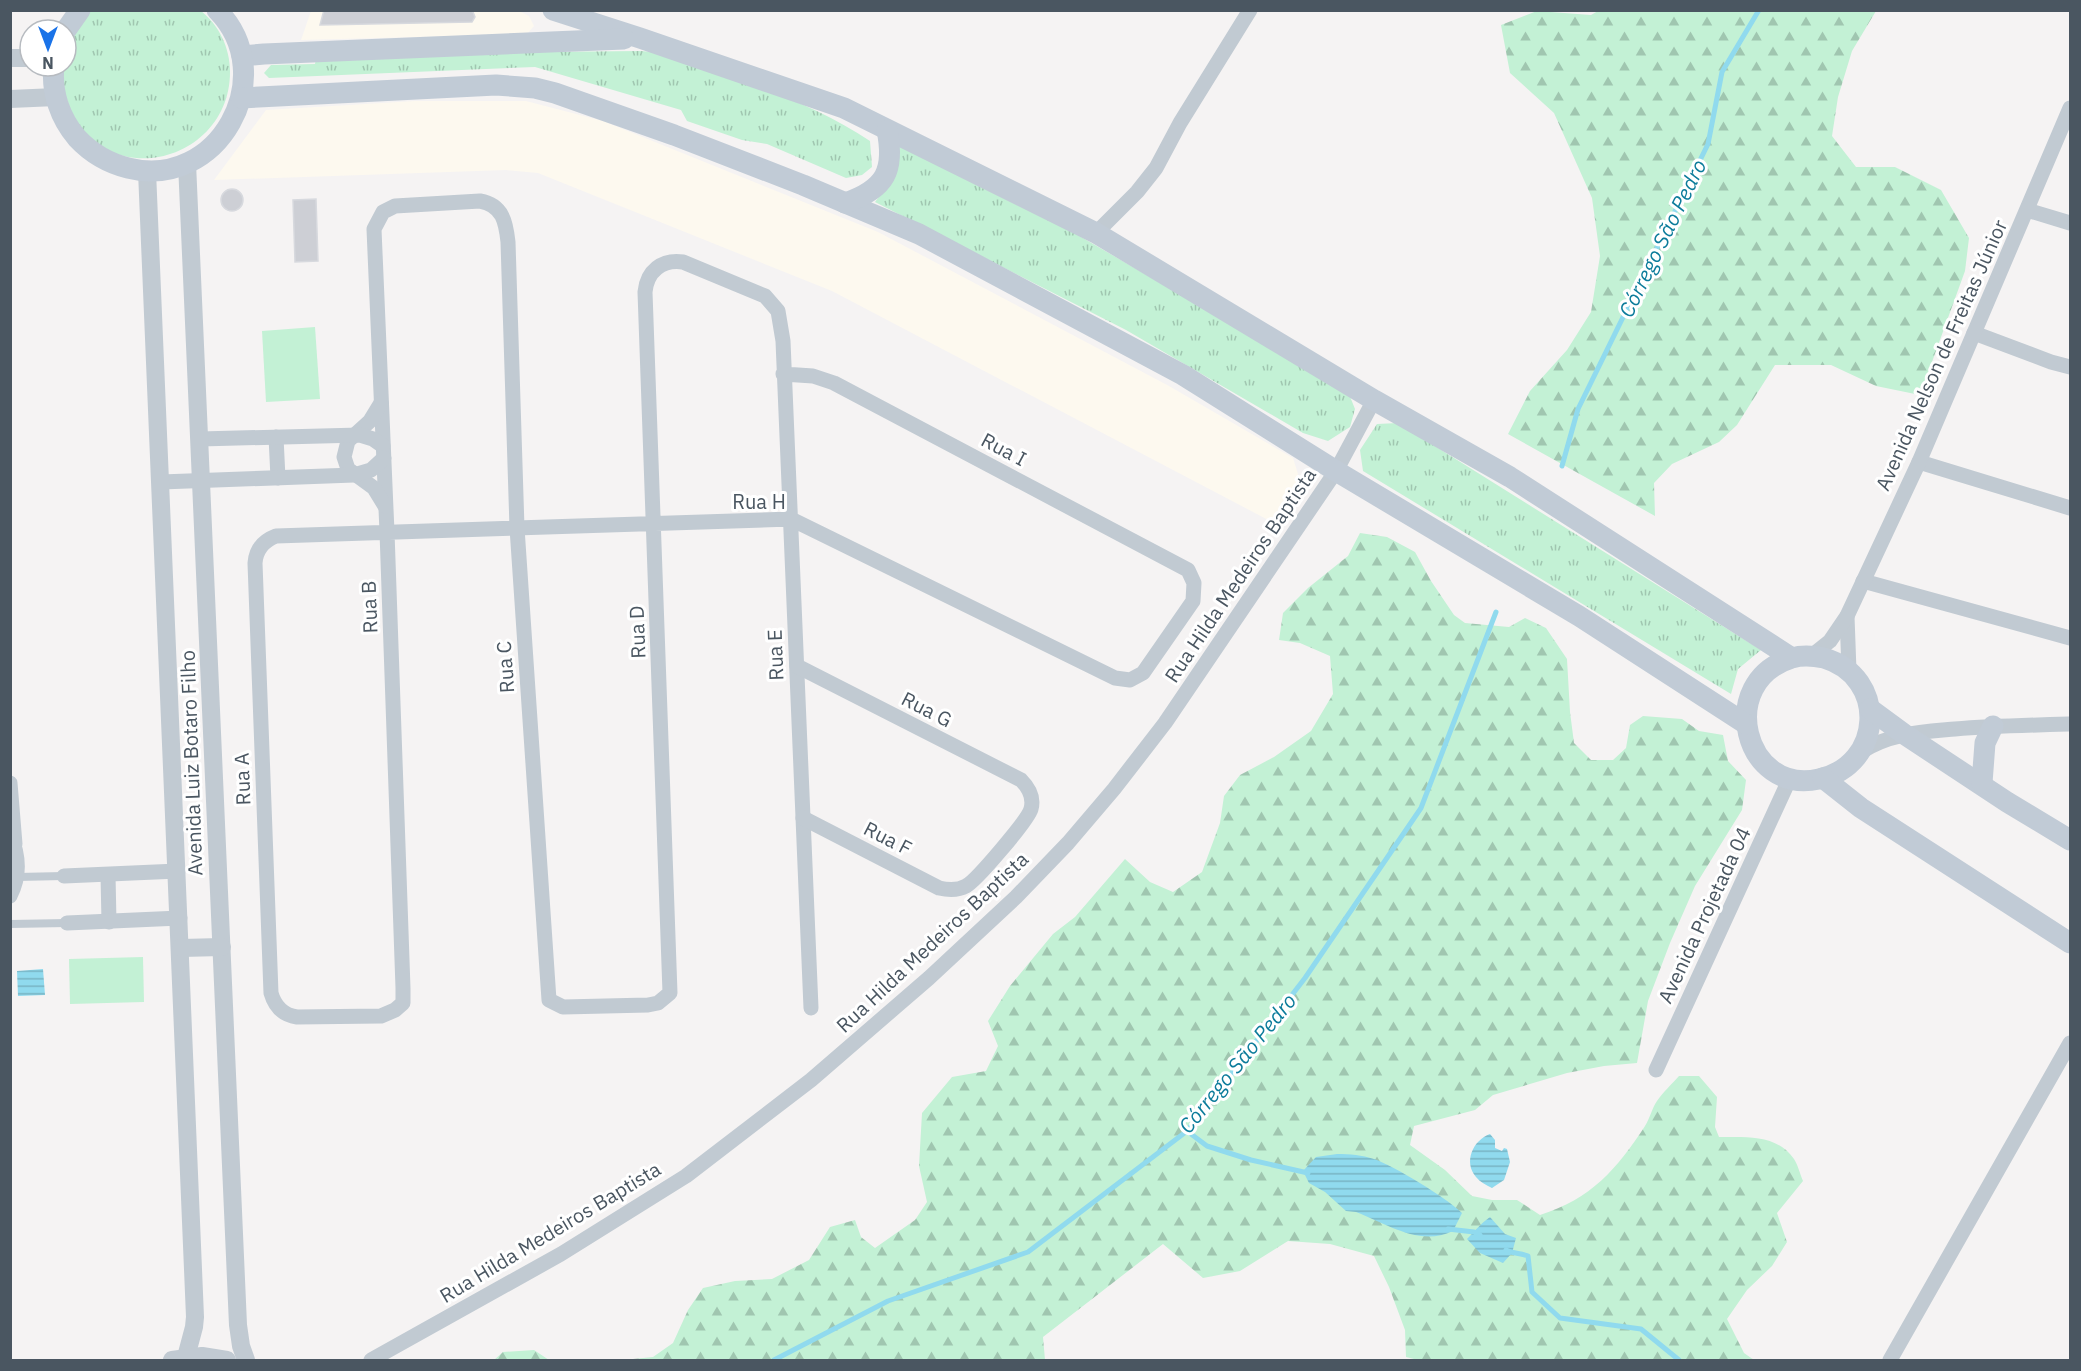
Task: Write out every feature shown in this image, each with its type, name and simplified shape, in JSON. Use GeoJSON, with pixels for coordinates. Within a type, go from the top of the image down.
{"type":"FeatureCollection","features":[{"type":"Feature","properties":{"kind":"main road"},"geometry":{"type":"LineString","coordinates":[[54,78],[56,97],[64,119],[71,131],[92,152],[118,166],[147,171],[187,163],[200,156],[222,137],[234,118],[241,98],[244,70],[242,56],[230,27],[217,10]]}},
{"type":"Feature","properties":{"kind":"main road"},"geometry":{"type":"LineString","coordinates":[[553,10],[844,108],[1096,233],[1374,400],[1510,477],[1801,658]]}},
{"type":"Feature","properties":{"kind":"main road"},"geometry":{"type":"LineString","coordinates":[[242,56],[640,38]]}},
{"type":"Feature","properties":{"kind":"main road"},"geometry":{"type":"LineString","coordinates":[[241,98],[496,85],[535,88],[674,135],[845,203],[919,234],[1183,375],[1336,471],[1579,616],[1746,724]]}},
{"type":"Feature","properties":{"kind":"main road"},"geometry":{"type":"LineString","coordinates":[[845,203],[865,196],[884,176],[891,152],[887,130]]}},
{"type":"Feature","properties":{"kind":"main road"},"geometry":{"type":"LineString","coordinates":[[1801,658],[1834,661],[1849,671],[1861,684],[1870,709],[1869,735],[1861,752],[1850,765],[1834,775],[1800,780],[1782,775],[1767,766],[1755,752],[1746,724],[1748,701],[1755,685],[1767,671],[1781,662],[1801,658]]}},
{"type":"Feature","properties":{"kind":"main road"},"geometry":{"type":"LineString","coordinates":[[1870,709],[2007,802],[2070,840]]}},
{"type":"Feature","properties":{"kind":"main road"},"geometry":{"type":"LineString","coordinates":[[1982,783],[1984,743],[1993,726]]}},
{"type":"Feature","properties":{"kind":"main road"},"geometry":{"type":"LineString","coordinates":[[1823,778],[1870,815],[2070,943]]}},
{"type":"Feature","properties":{"kind":"street"},"geometry":{"type":"LineString","coordinates":[[1096,233],[1137,192],[1156,168],[1180,123],[1250,10]]}},
{"type":"Feature","properties":{"kind":"street"},"geometry":{"type":"LineString","coordinates":[[10,99],[56,97]]}},
{"type":"Feature","properties":{"kind":"street","name":"Avenida Nelson de Freitas Júnior"},"geometry":{"type":"LineString","coordinates":[[1801,658],[1830,641],[1847,616],[1918,462],[2070,108]]}},
{"type":"Feature","properties":{"kind":"street","name":"Avenida Luiz Botaro Filho"},"geometry":{"type":"LineString","coordinates":[[187,163],[238,1325],[246,1360]]}},
{"type":"Feature","properties":{"kind":"street","name":"Avenida Luiz Botaro Filho"},"geometry":{"type":"LineString","coordinates":[[147,171],[195,1317],[194,1327],[179,1359]]}},
{"type":"Feature","properties":{"kind":"street","name":"Rua C"},"geometry":{"type":"LineString","coordinates":[[383,212],[400,205],[480,201],[496,207],[506,222],[517,528],[549,1000],[563,1007],[648,1005],[658,1003],[670,993]]}},
{"type":"Feature","properties":{"kind":"street"},"geometry":{"type":"LineString","coordinates":[[2027,210],[2070,223]]}},
{"type":"Feature","properties":{"kind":"street","name":"Rua B"},"geometry":{"type":"LineString","coordinates":[[383,212],[374,229],[403,1003]]}},
{"type":"Feature","properties":{"kind":"street","name":"Rua E"},"geometry":{"type":"LineString","coordinates":[[652,272],[664,263],[683,262],[760,293],[773,303],[780,319],[791,519],[810,1008]]}},
{"type":"Feature","properties":{"kind":"street","name":"Rua D"},"geometry":{"type":"LineString","coordinates":[[652,272],[646,283],[645,302],[670,993]]}},
{"type":"Feature","properties":{"kind":"street"},"geometry":{"type":"LineString","coordinates":[[1974,333],[2070,367]]}},
{"type":"Feature","properties":{"kind":"street","name":"Rua I"},"geometry":{"type":"LineString","coordinates":[[783,374],[813,376],[834,383],[1188,570],[1194,583],[1192,601],[1143,673],[1130,680]]}},
{"type":"Feature","properties":{"kind":"street","name":"Rua Hilda Medeiros Baptista"},"geometry":{"type":"LineString","coordinates":[[371,1360],[561,1254],[686,1176],[810,1080],[929,978],[1023,889],[1068,843],[1114,789],[1165,723],[1336,471],[1374,400]]}},
{"type":"Feature","properties":{"kind":"street"},"geometry":{"type":"LineString","coordinates":[[381,403],[370,422],[346,445],[344,457],[348,469],[374,488],[386,509]]}},
{"type":"Feature","properties":{"kind":"street"},"geometry":{"type":"LineString","coordinates":[[161,482],[354,475],[371,470],[384,452],[367,436],[354,435],[200,439]]}},
{"type":"Feature","properties":{"kind":"street"},"geometry":{"type":"LineString","coordinates":[[276,437],[278,477]]}},
{"type":"Feature","properties":{"kind":"street"},"geometry":{"type":"LineString","coordinates":[[1918,462],[2070,508]]}},
{"type":"Feature","properties":{"kind":"street","name":"Rua H"},"geometry":{"type":"LineString","coordinates":[[387,532],[791,519],[1115,678],[1130,680]]}},
{"type":"Feature","properties":{"kind":"street","name":"Rua A"},"geometry":{"type":"LineString","coordinates":[[387,532],[276,536],[261,546],[255,563],[271,993],[274,1002],[283,1013],[297,1017],[381,1016],[395,1010],[403,1003]]}},
{"type":"Feature","properties":{"kind":"street"},"geometry":{"type":"LineString","coordinates":[[1863,580],[2070,638]]}},
{"type":"Feature","properties":{"kind":"street","name":"Avenida Nelson de Freitas Júnior"},"geometry":{"type":"LineString","coordinates":[[1847,616],[1849,671]]}},
{"type":"Feature","properties":{"kind":"street","name":"Rua G"},"geometry":{"type":"LineString","coordinates":[[797,666],[1021,780],[1028,787],[1032,806],[1027,819],[970,883],[955,890]]}},
{"type":"Feature","properties":{"kind":"street"},"geometry":{"type":"LineString","coordinates":[[1861,752],[1870,746],[1904,734],[1993,726],[2070,724]]}},
{"type":"Feature","properties":{"kind":"street","name":"Avenida Projetada 04"},"geometry":{"type":"LineString","coordinates":[[1656,1070],[1790,778]]}},
{"type":"Feature","properties":{"kind":"street"},"geometry":{"type":"LineString","coordinates":[[10,783],[13,840],[18,858],[17,877],[10,896]]}},
{"type":"Feature","properties":{"kind":"street","name":"Rua F"},"geometry":{"type":"LineString","coordinates":[[803,818],[939,888],[955,890]]}},
{"type":"Feature","properties":{"kind":"street"},"geometry":{"type":"LineString","coordinates":[[64,876],[178,871]]}},
{"type":"Feature","properties":{"kind":"street"},"geometry":{"type":"LineString","coordinates":[[108,875],[109,922]]}},
{"type":"Feature","properties":{"kind":"street"},"geometry":{"type":"LineString","coordinates":[[68,923],[180,918]]}},
{"type":"Feature","properties":{"kind":"street"},"geometry":{"type":"LineString","coordinates":[[181,948],[222,946]]}},
{"type":"Feature","properties":{"kind":"street"},"geometry":{"type":"LineString","coordinates":[[1890,1360],[2070,1043]]}},
{"type":"Feature","properties":{"kind":"street"},"geometry":{"type":"LineString","coordinates":[[179,1359],[202,1356],[227,1360]]}},
{"type":"Feature","properties":{"kind":"lane"},"geometry":{"type":"LineString","coordinates":[[17,877],[64,876]]}},
{"type":"Feature","properties":{"kind":"lane"},"geometry":{"type":"LineString","coordinates":[[10,924],[68,923]]}},
{"type":"Feature","properties":{"kind":"shaded area"},"geometry":{"type":"Polygon","coordinates":[[[311,11],[519,11],[529,16],[534,26],[527,34],[301,40],[311,11]]]}},
{"type":"Feature","properties":{"kind":"shaded area"},"geometry":{"type":"Polygon","coordinates":[[[415,101],[526,101],[603,121],[878,232],[1169,386],[1293,458],[1298,474],[1295,491],[1274,523],[832,291],[538,173],[506,170],[214,180],[266,110],[415,101]]]}},
{"type":"Feature","properties":{"kind":"green space"},"geometry":{"type":"Polygon","coordinates":[[[89,11],[201,11],[218,30],[226,46],[230,71],[226,100],[213,124],[195,142],[172,154],[147,158],[121,155],[97,144],[76,123],[63,88],[61,78],[78,78],[78,26],[89,11]]]}},
{"type":"Feature","properties":{"kind":"green space"},"geometry":{"type":"Polygon","coordinates":[[[1537,11],[1591,15],[1598,11],[1876,11],[1852,51],[1838,97],[1832,136],[1856,167],[1895,167],[1941,190],[1969,238],[1965,271],[1920,395],[1876,386],[1831,365],[1775,365],[1737,425],[1719,442],[1672,464],[1654,483],[1655,516],[1508,434],[1530,391],[1567,350],[1591,312],[1600,256],[1592,198],[1554,113],[1510,73],[1501,25],[1537,11]]]}},
{"type":"Feature","properties":{"kind":"green space"},"geometry":{"type":"Polygon","coordinates":[[[641,51],[691,62],[778,95],[835,120],[870,141],[872,167],[862,175],[846,178],[767,144],[742,140],[687,121],[681,110],[535,67],[269,78],[264,73],[271,65],[315,64],[316,58],[641,51]]]}},
{"type":"Feature","properties":{"kind":"green space"},"geometry":{"type":"Polygon","coordinates":[[[899,146],[1076,234],[1314,372],[1349,394],[1355,409],[1350,427],[1328,441],[1303,433],[1126,330],[875,202],[894,177],[899,146]]]}},
{"type":"Feature","properties":{"kind":"green space"},"geometry":{"type":"Polygon","coordinates":[[[315,327],[320,399],[266,402],[262,331],[315,327]]]}},
{"type":"Feature","properties":{"kind":"green space"},"geometry":{"type":"Polygon","coordinates":[[[1398,423],[1761,650],[1738,669],[1731,694],[1363,471],[1360,450],[1377,424],[1398,423]]]}},
{"type":"Feature","properties":{"kind":"green space"},"geometry":{"type":"Polygon","coordinates":[[[1360,533],[1387,537],[1415,552],[1454,615],[1465,623],[1509,627],[1525,618],[1546,628],[1567,659],[1574,743],[1591,760],[1613,760],[1626,748],[1630,725],[1643,716],[1682,719],[1699,731],[1723,735],[1728,761],[1746,780],[1742,810],[1695,886],[1670,943],[1648,1001],[1637,1063],[1567,1073],[1493,1095],[1475,1110],[1414,1126],[1410,1145],[1445,1170],[1472,1196],[1492,1200],[1517,1200],[1540,1215],[1574,1200],[1601,1181],[1635,1142],[1659,1098],[1679,1076],[1699,1076],[1717,1097],[1715,1127],[1719,1137],[1760,1139],[1779,1145],[1794,1159],[1803,1181],[1777,1213],[1787,1242],[1772,1266],[1747,1290],[1727,1319],[1744,1353],[1754,1360],[1418,1360],[1406,1357],[1405,1330],[1389,1287],[1374,1256],[1330,1244],[1288,1241],[1240,1271],[1203,1278],[1163,1244],[1043,1337],[1045,1360],[623,1360],[653,1357],[673,1343],[688,1310],[703,1288],[735,1281],[772,1279],[809,1260],[830,1227],[855,1220],[861,1237],[875,1248],[915,1220],[927,1202],[919,1166],[922,1113],[952,1077],[986,1071],[998,1046],[988,1021],[1010,986],[1053,934],[1075,917],[1125,859],[1150,882],[1173,892],[1202,872],[1220,823],[1224,796],[1240,775],[1274,757],[1311,731],[1333,694],[1330,656],[1300,643],[1279,640],[1283,613],[1308,588],[1348,556],[1360,533]]]}},
{"type":"Feature","properties":{"kind":"green space"},"geometry":{"type":"Polygon","coordinates":[[[143,957],[144,1002],[70,1004],[69,959],[143,957]]]}},
{"type":"Feature","properties":{"kind":"green space"},"geometry":{"type":"Polygon","coordinates":[[[534,1350],[549,1360],[494,1360],[503,1352],[534,1350]]]}},
{"type":"Feature","properties":{"kind":"water"},"geometry":{"type":"Polygon","coordinates":[[[43,969],[45,995],[18,996],[17,971],[43,969]]]}},
{"type":"Feature","properties":{"kind":"water"},"geometry":{"type":"Polygon","coordinates":[[[1490,1134],[1495,1140],[1495,1148],[1502,1151],[1504,1148],[1507,1149],[1510,1162],[1504,1180],[1492,1188],[1478,1179],[1470,1165],[1475,1146],[1490,1134]]]}},
{"type":"Feature","properties":{"kind":"water"},"geometry":{"type":"Polygon","coordinates":[[[1337,1154],[1374,1159],[1433,1191],[1462,1213],[1453,1231],[1440,1235],[1416,1235],[1392,1228],[1356,1212],[1346,1211],[1325,1192],[1309,1183],[1303,1171],[1316,1157],[1337,1154]]]}},
{"type":"Feature","properties":{"kind":"water"},"geometry":{"type":"Polygon","coordinates":[[[1490,1217],[1505,1234],[1516,1238],[1512,1253],[1503,1263],[1480,1253],[1467,1239],[1490,1217]]]}},
{"type":"Feature","properties":{"kind":"building"},"geometry":{"type":"Polygon","coordinates":[[[324,10],[469,10],[475,17],[472,22],[320,25],[324,10]]]}},
{"type":"Feature","properties":{"kind":"building"},"geometry":{"type":"Polygon","coordinates":[[[232,189],[240,192],[243,200],[240,208],[232,211],[224,208],[221,200],[224,192],[232,189]]]}},
{"type":"Feature","properties":{"kind":"building"},"geometry":{"type":"Polygon","coordinates":[[[316,199],[318,261],[295,262],[293,200],[316,199]]]}},
{"type":"Feature","properties":{"kind":"waterway","name":"Córrego São Pedro"},"geometry":{"type":"LineString","coordinates":[[1562,466],[1578,409],[1708,144],[1722,72],[1759,10]]}},
{"type":"Feature","properties":{"kind":"waterway","name":"Córrego São Pedro"},"geometry":{"type":"LineString","coordinates":[[774,1360],[888,1301],[1028,1252],[1187,1131],[1305,978],[1421,808],[1496,612]]}},
{"type":"Feature","properties":{"kind":"waterway"},"geometry":{"type":"LineString","coordinates":[[1187,1131],[1207,1146],[1251,1160],[1308,1173]]}},
{"type":"Feature","properties":{"kind":"waterway"},"geometry":{"type":"LineString","coordinates":[[1448,1229],[1474,1232],[1480,1235]]}},
{"type":"Feature","properties":{"kind":"waterway"},"geometry":{"type":"LineString","coordinates":[[1506,1250],[1528,1256],[1532,1292],[1560,1318],[1641,1329],[1679,1360]]}}]}
